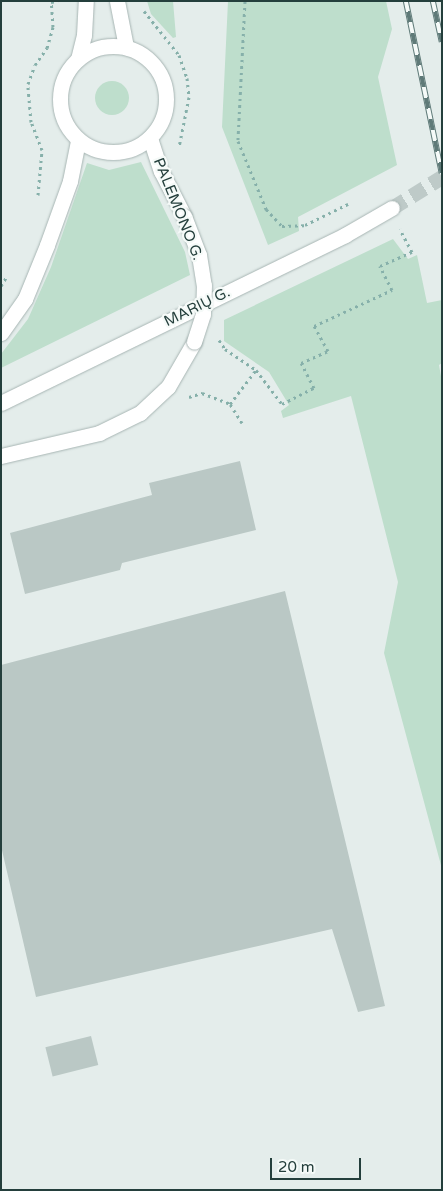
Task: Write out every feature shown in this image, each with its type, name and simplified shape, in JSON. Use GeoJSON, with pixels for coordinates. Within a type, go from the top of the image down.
{"type":"FeatureCollection","features":[{"type":"Feature","properties":{"kind":"street"},"geometry":{"type":"LineString","coordinates":[[78,59],[84,35],[86,1]]}},
{"type":"Feature","properties":{"kind":"street"},"geometry":{"type":"LineString","coordinates":[[1,333],[25,299],[70,181],[78,141],[66,127],[60,109],[59,90],[66,73],[78,59],[92,50],[108,46],[126,47],[117,1]]}},
{"type":"Feature","properties":{"kind":"street","name":"PALEMONO G."},"geometry":{"type":"LineString","coordinates":[[78,141],[95,150],[114,153],[134,149],[150,138],[161,123],[166,105],[164,85],[157,68],[143,55],[126,47]]}},
{"type":"Feature","properties":{"kind":"street","name":"PALEMONO G."},"geometry":{"type":"LineString","coordinates":[[1,456],[99,433],[140,413],[168,387],[194,342],[203,314],[204,285],[199,255],[184,216],[161,171],[150,138]]}},
{"type":"Feature","properties":{"kind":"street","name":"MARIŲ G."},"geometry":{"type":"LineString","coordinates":[[1,403],[345,235],[392,208]]}},
{"type":"Feature","properties":{"kind":"path"},"geometry":{"type":"LineString","coordinates":[[38,198],[42,150],[31,122],[28,84],[35,65],[47,48],[53,27],[51,2],[58,1]]}},
{"type":"Feature","properties":{"kind":"path"},"geometry":{"type":"LineString","coordinates":[[245,1],[238,141],[266,209],[282,226],[305,226],[355,200]]}},
{"type":"Feature","properties":{"kind":"path"},"geometry":{"type":"LineString","coordinates":[[143,8],[164,40],[179,55],[187,78],[189,97],[179,151]]}},
{"type":"Feature","properties":{"kind":"path"},"geometry":{"type":"LineString","coordinates":[[217,337],[225,349],[256,370],[282,404],[314,388],[301,363],[328,351],[314,326],[392,290],[380,266],[412,252],[399,227],[402,226]]}},
{"type":"Feature","properties":{"kind":"path"},"geometry":{"type":"LineString","coordinates":[[1,286],[8,274]]}},
{"type":"Feature","properties":{"kind":"path"},"geometry":{"type":"LineString","coordinates":[[242,423],[230,404],[256,370]]}},
{"type":"Feature","properties":{"kind":"green space"},"geometry":{"type":"Polygon","coordinates":[[[147,1],[173,1],[176,37],[173,38],[151,14],[147,1]]]}},
{"type":"Feature","properties":{"kind":"green space"},"geometry":{"type":"Polygon","coordinates":[[[228,1],[386,1],[392,29],[378,77],[397,165],[298,217],[299,231],[268,245],[222,127],[228,1]]]}},
{"type":"Feature","properties":{"kind":"green space"},"geometry":{"type":"Polygon","coordinates":[[[112,81],[124,86],[129,98],[124,110],[112,115],[100,110],[95,98],[100,86],[112,81]]]}},
{"type":"Feature","properties":{"kind":"green space"},"geometry":{"type":"Polygon","coordinates":[[[141,162],[185,252],[190,275],[1,368],[1,354],[28,319],[51,267],[87,163],[109,170],[141,162]]]}},
{"type":"Feature","properties":{"kind":"green space"},"geometry":{"type":"Polygon","coordinates":[[[393,239],[408,259],[417,255],[427,303],[442,300],[442,363],[439,365],[442,382],[442,869],[384,653],[398,582],[351,396],[283,418],[281,411],[289,405],[269,372],[224,341],[224,320],[393,239]]]}},
{"type":"Feature","properties":{"kind":"building"},"geometry":{"type":"Polygon","coordinates":[[[240,461],[256,530],[122,563],[120,570],[25,594],[10,533],[152,495],[149,483],[240,461]]]}},
{"type":"Feature","properties":{"kind":"building"},"geometry":{"type":"Polygon","coordinates":[[[285,591],[385,1006],[358,1012],[332,929],[36,997],[1,846],[1,665],[285,591]]]}},
{"type":"Feature","properties":{"kind":"building"},"geometry":{"type":"Polygon","coordinates":[[[91,1036],[98,1065],[53,1076],[45,1047],[91,1036]]]}},
{"type":"Feature","properties":{"kind":"tunnel"},"geometry":{"type":"LineString","coordinates":[[392,208],[442,177]]}},
{"type":"Feature","properties":{"kind":"railway"},"geometry":{"type":"LineString","coordinates":[[406,1],[442,173]]}},
{"type":"Feature","properties":{"kind":"railway"},"geometry":{"type":"LineString","coordinates":[[433,1],[442,42]]}}]}
